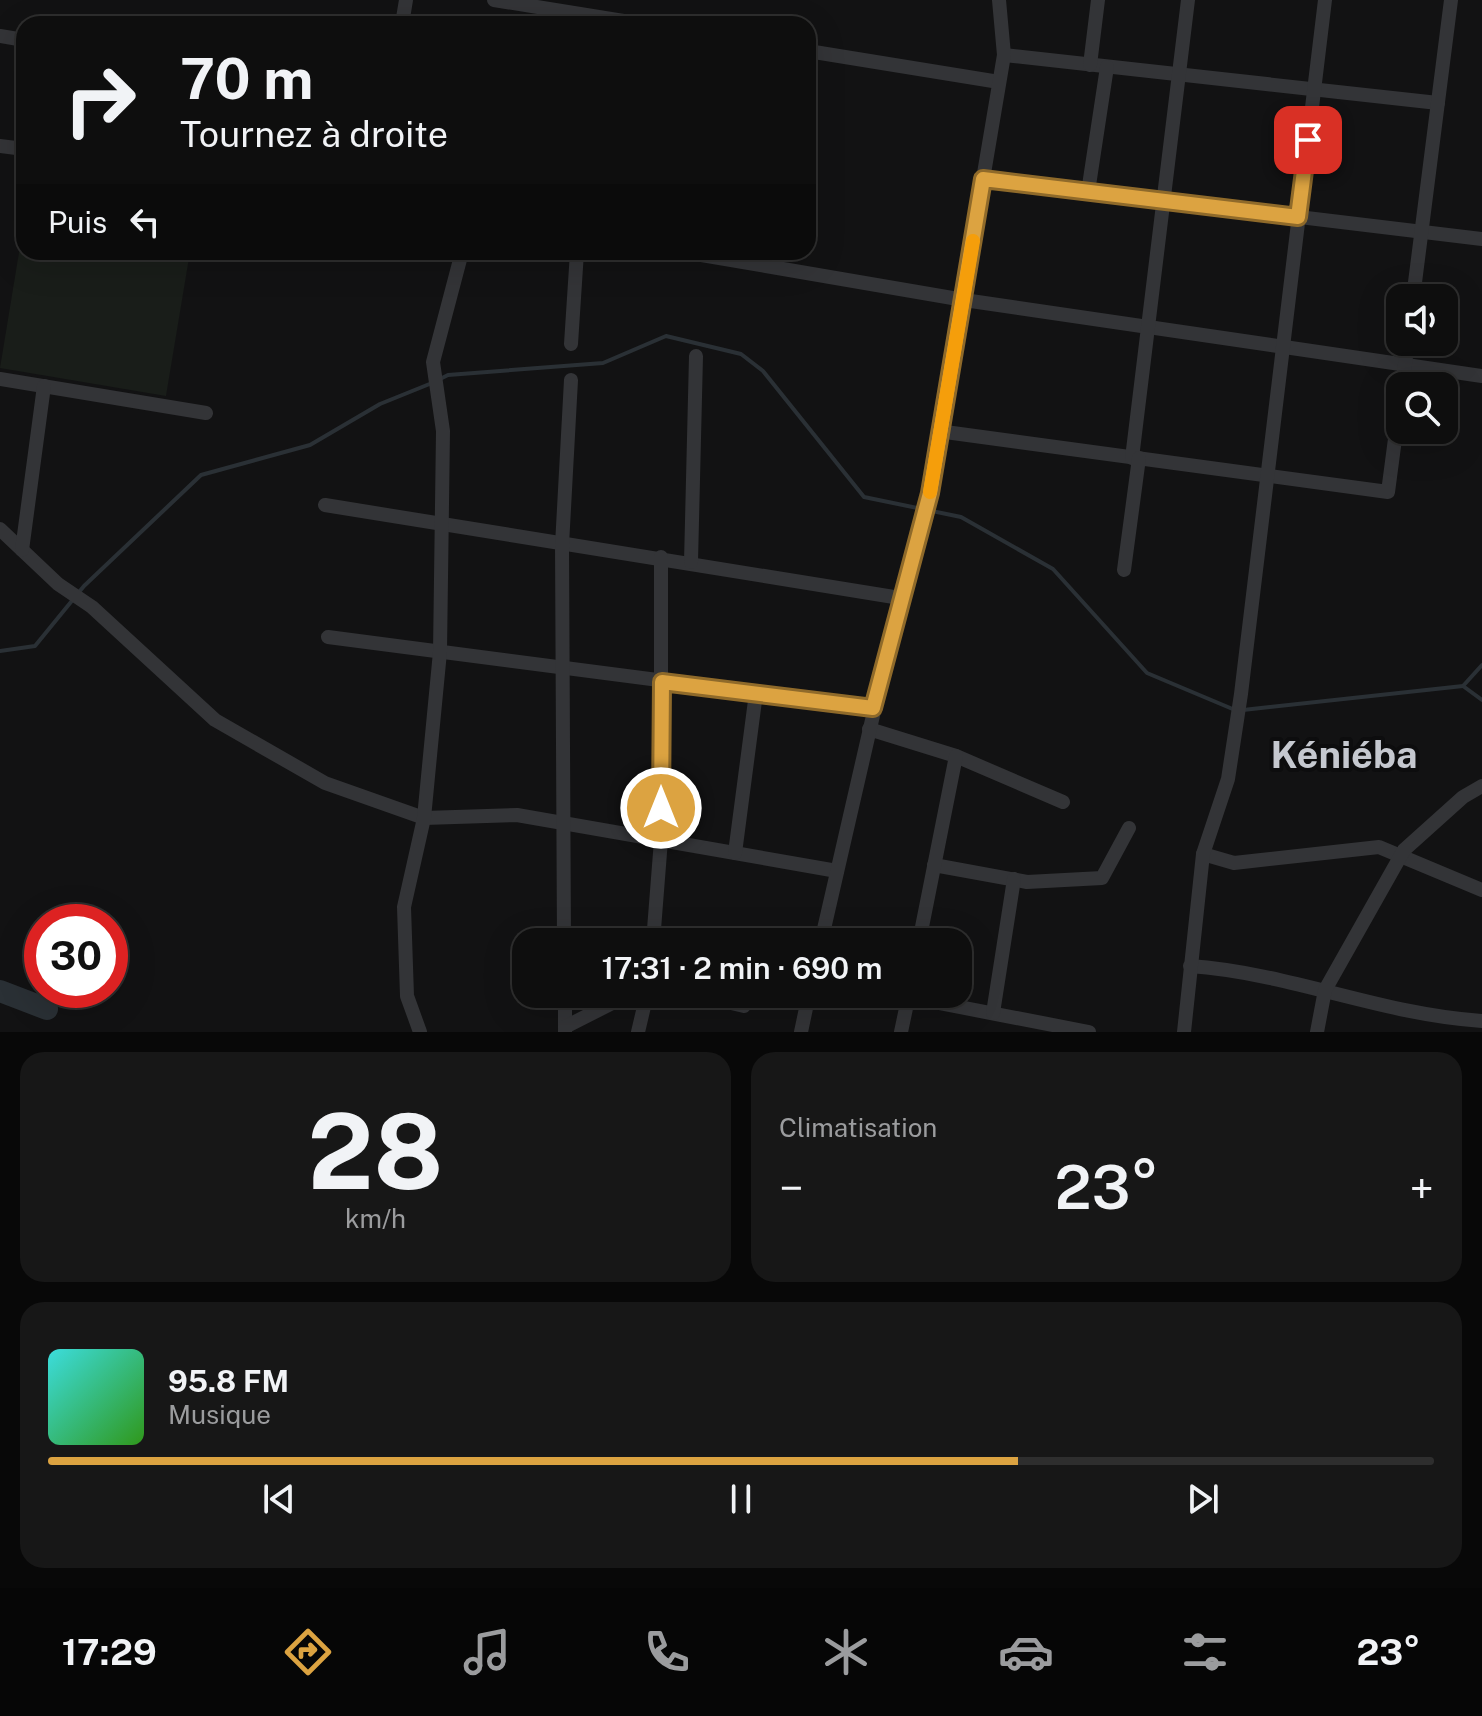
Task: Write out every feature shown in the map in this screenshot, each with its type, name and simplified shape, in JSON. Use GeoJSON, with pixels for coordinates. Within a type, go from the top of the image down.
{"type":"FeatureCollection","features":[{"type":"Feature","properties":{"kind":"street"},"geometry":{"type":"LineString","coordinates":[[494,0],[593,16]]}},
{"type":"Feature","properties":{"kind":"street"},"geometry":{"type":"LineString","coordinates":[[824,928],[873,708],[930,493],[938,431],[964,300],[1004,55],[999,0]]}},
{"type":"Feature","properties":{"kind":"street"},"geometry":{"type":"LineString","coordinates":[[1090,65],[1098,0]]}},
{"type":"Feature","properties":{"kind":"street"},"geometry":{"type":"LineString","coordinates":[[1124,570],[1148,326],[1188,0]]}},
{"type":"Feature","properties":{"kind":"street"},"geometry":{"type":"LineString","coordinates":[[1184,1032],[1203,854],[1228,779],[1325,0]]}},
{"type":"Feature","properties":{"kind":"street"},"geometry":{"type":"LineString","coordinates":[[1415,284],[1451,0]]}},
{"type":"Feature","properties":{"kind":"street"},"geometry":{"type":"LineString","coordinates":[[816,52],[999,82]]}},
{"type":"Feature","properties":{"kind":"street"},"geometry":{"type":"LineString","coordinates":[[1004,55],[1438,103]]}},
{"type":"Feature","properties":{"kind":"street"},"geometry":{"type":"LineString","coordinates":[[1088,192],[1107,67]]}},
{"type":"Feature","properties":{"kind":"street"},"geometry":{"type":"LineString","coordinates":[[983,179],[1482,239]]}},
{"type":"Feature","properties":{"kind":"street"},"geometry":{"type":"LineString","coordinates":[[420,1032],[407,996],[404,907],[424,818],[440,652],[443,431],[433,362],[460,260]]}},
{"type":"Feature","properties":{"kind":"street"},"geometry":{"type":"LineString","coordinates":[[571,344],[576,260]]}},
{"type":"Feature","properties":{"kind":"street"},"geometry":{"type":"LineString","coordinates":[[731,260],[964,300],[1482,376]]}},
{"type":"Feature","properties":{"kind":"street"},"geometry":{"type":"LineString","coordinates":[[691,562],[696,356]]}},
{"type":"Feature","properties":{"kind":"street"},"geometry":{"type":"LineString","coordinates":[[1404,372],[1406,356]]}},
{"type":"Feature","properties":{"kind":"street"},"geometry":{"type":"LineString","coordinates":[[0,379],[206,413]]}},
{"type":"Feature","properties":{"kind":"street"},"geometry":{"type":"LineString","coordinates":[[564,928],[562,545],[571,380]]}},
{"type":"Feature","properties":{"kind":"street"},"geometry":{"type":"LineString","coordinates":[[22,550],[44,386]]}},
{"type":"Feature","properties":{"kind":"street"},"geometry":{"type":"LineString","coordinates":[[938,431],[1388,492],[1394,444]]}},
{"type":"Feature","properties":{"kind":"street"},"geometry":{"type":"LineString","coordinates":[[325,505],[900,598]]}},
{"type":"Feature","properties":{"kind":"street"},"geometry":{"type":"LineString","coordinates":[[0,529],[58,584],[92,607],[215,720],[325,783],[424,818],[517,815],[837,871]]}},
{"type":"Feature","properties":{"kind":"street"},"geometry":{"type":"LineString","coordinates":[[654,928],[661,840],[661,557]]}},
{"type":"Feature","properties":{"kind":"street"},"geometry":{"type":"LineString","coordinates":[[328,637],[873,708]]}},
{"type":"Feature","properties":{"kind":"street"},"geometry":{"type":"LineString","coordinates":[[735,853],[756,693]]}},
{"type":"Feature","properties":{"kind":"street"},"geometry":{"type":"LineString","coordinates":[[869,729],[956,756],[1063,802]]}},
{"type":"Feature","properties":{"kind":"street"},"geometry":{"type":"LineString","coordinates":[[922,928],[956,756]]}},
{"type":"Feature","properties":{"kind":"street"},"geometry":{"type":"LineString","coordinates":[[1317,1032],[1325,990],[1400,856],[1463,797],[1482,786]]}},
{"type":"Feature","properties":{"kind":"street"},"geometry":{"type":"LineString","coordinates":[[934,865],[1014,879],[1102,878],[1129,828]]}},
{"type":"Feature","properties":{"kind":"street"},"geometry":{"type":"LineString","coordinates":[[1203,854],[1234,863],[1379,847],[1482,890]]}},
{"type":"Feature","properties":{"kind":"street"},"geometry":{"type":"LineString","coordinates":[[993,1013],[1014,879]]}},
{"type":"Feature","properties":{"kind":"street"},"geometry":{"type":"LineString","coordinates":[[1190,966],[1239,969],[1445,1018],[1482,1021]]}},
{"type":"Feature","properties":{"kind":"street"},"geometry":{"type":"LineString","coordinates":[[565,1008],[565,1030],[605,1008]]}},
{"type":"Feature","properties":{"kind":"street"},"geometry":{"type":"LineString","coordinates":[[638,1032],[644,1008]]}},
{"type":"Feature","properties":{"kind":"street"},"geometry":{"type":"LineString","coordinates":[[801,1032],[806,1008]]}},
{"type":"Feature","properties":{"kind":"street"},"geometry":{"type":"LineString","coordinates":[[901,1032],[906,1008]]}},
{"type":"Feature","properties":{"kind":"street"},"geometry":{"type":"LineString","coordinates":[[968,1008],[1089,1032]]}},
{"type":"Feature","properties":{"kind":"shaded area"},"geometry":{"type":"Polygon","coordinates":[[[18,260],[189,260],[166,396],[0,368],[18,260]]]}},
{"type":"Feature","properties":{"kind":"waterway"},"geometry":{"type":"LineString","coordinates":[[440,379],[448,375],[603,363],[666,336],[741,354],[763,371],[864,497],[961,517],[1053,569],[1147,673],[1235,710]]}},
{"type":"Feature","properties":{"kind":"waterway"},"geometry":{"type":"LineString","coordinates":[[0,651],[35,646],[84,586],[201,475],[310,445],[380,404],[432,383]]}},
{"type":"Feature","properties":{"kind":"waterway"},"geometry":{"type":"LineString","coordinates":[[1243,710],[1463,686],[1482,665]]}},
{"type":"Feature","properties":{"kind":"waterway"},"geometry":{"type":"LineString","coordinates":[[1463,686],[1482,700]]}},
{"type":"Feature","properties":{"kind":"waterway"},"geometry":{"type":"LineString","coordinates":[[0,991],[47,1009]]}},
{"type":"Feature","properties":{"kind":"slow traffic"},"geometry":{"type":"LineString","coordinates":[[930,492],[938,431],[973,241]]}},
{"type":"Feature","properties":{"kind":"district","name":"Kéniéba"},"geometry":{"type":"Point","coordinates":[1344,754]}},
{"type":"Feature","properties":{"kind":"route"},"geometry":{"type":"LineString","coordinates":[[661,808],[662,682],[873,708],[930,493],[938,431],[964,300],[983,179],[1298,217],[1308,140]]}}]}
